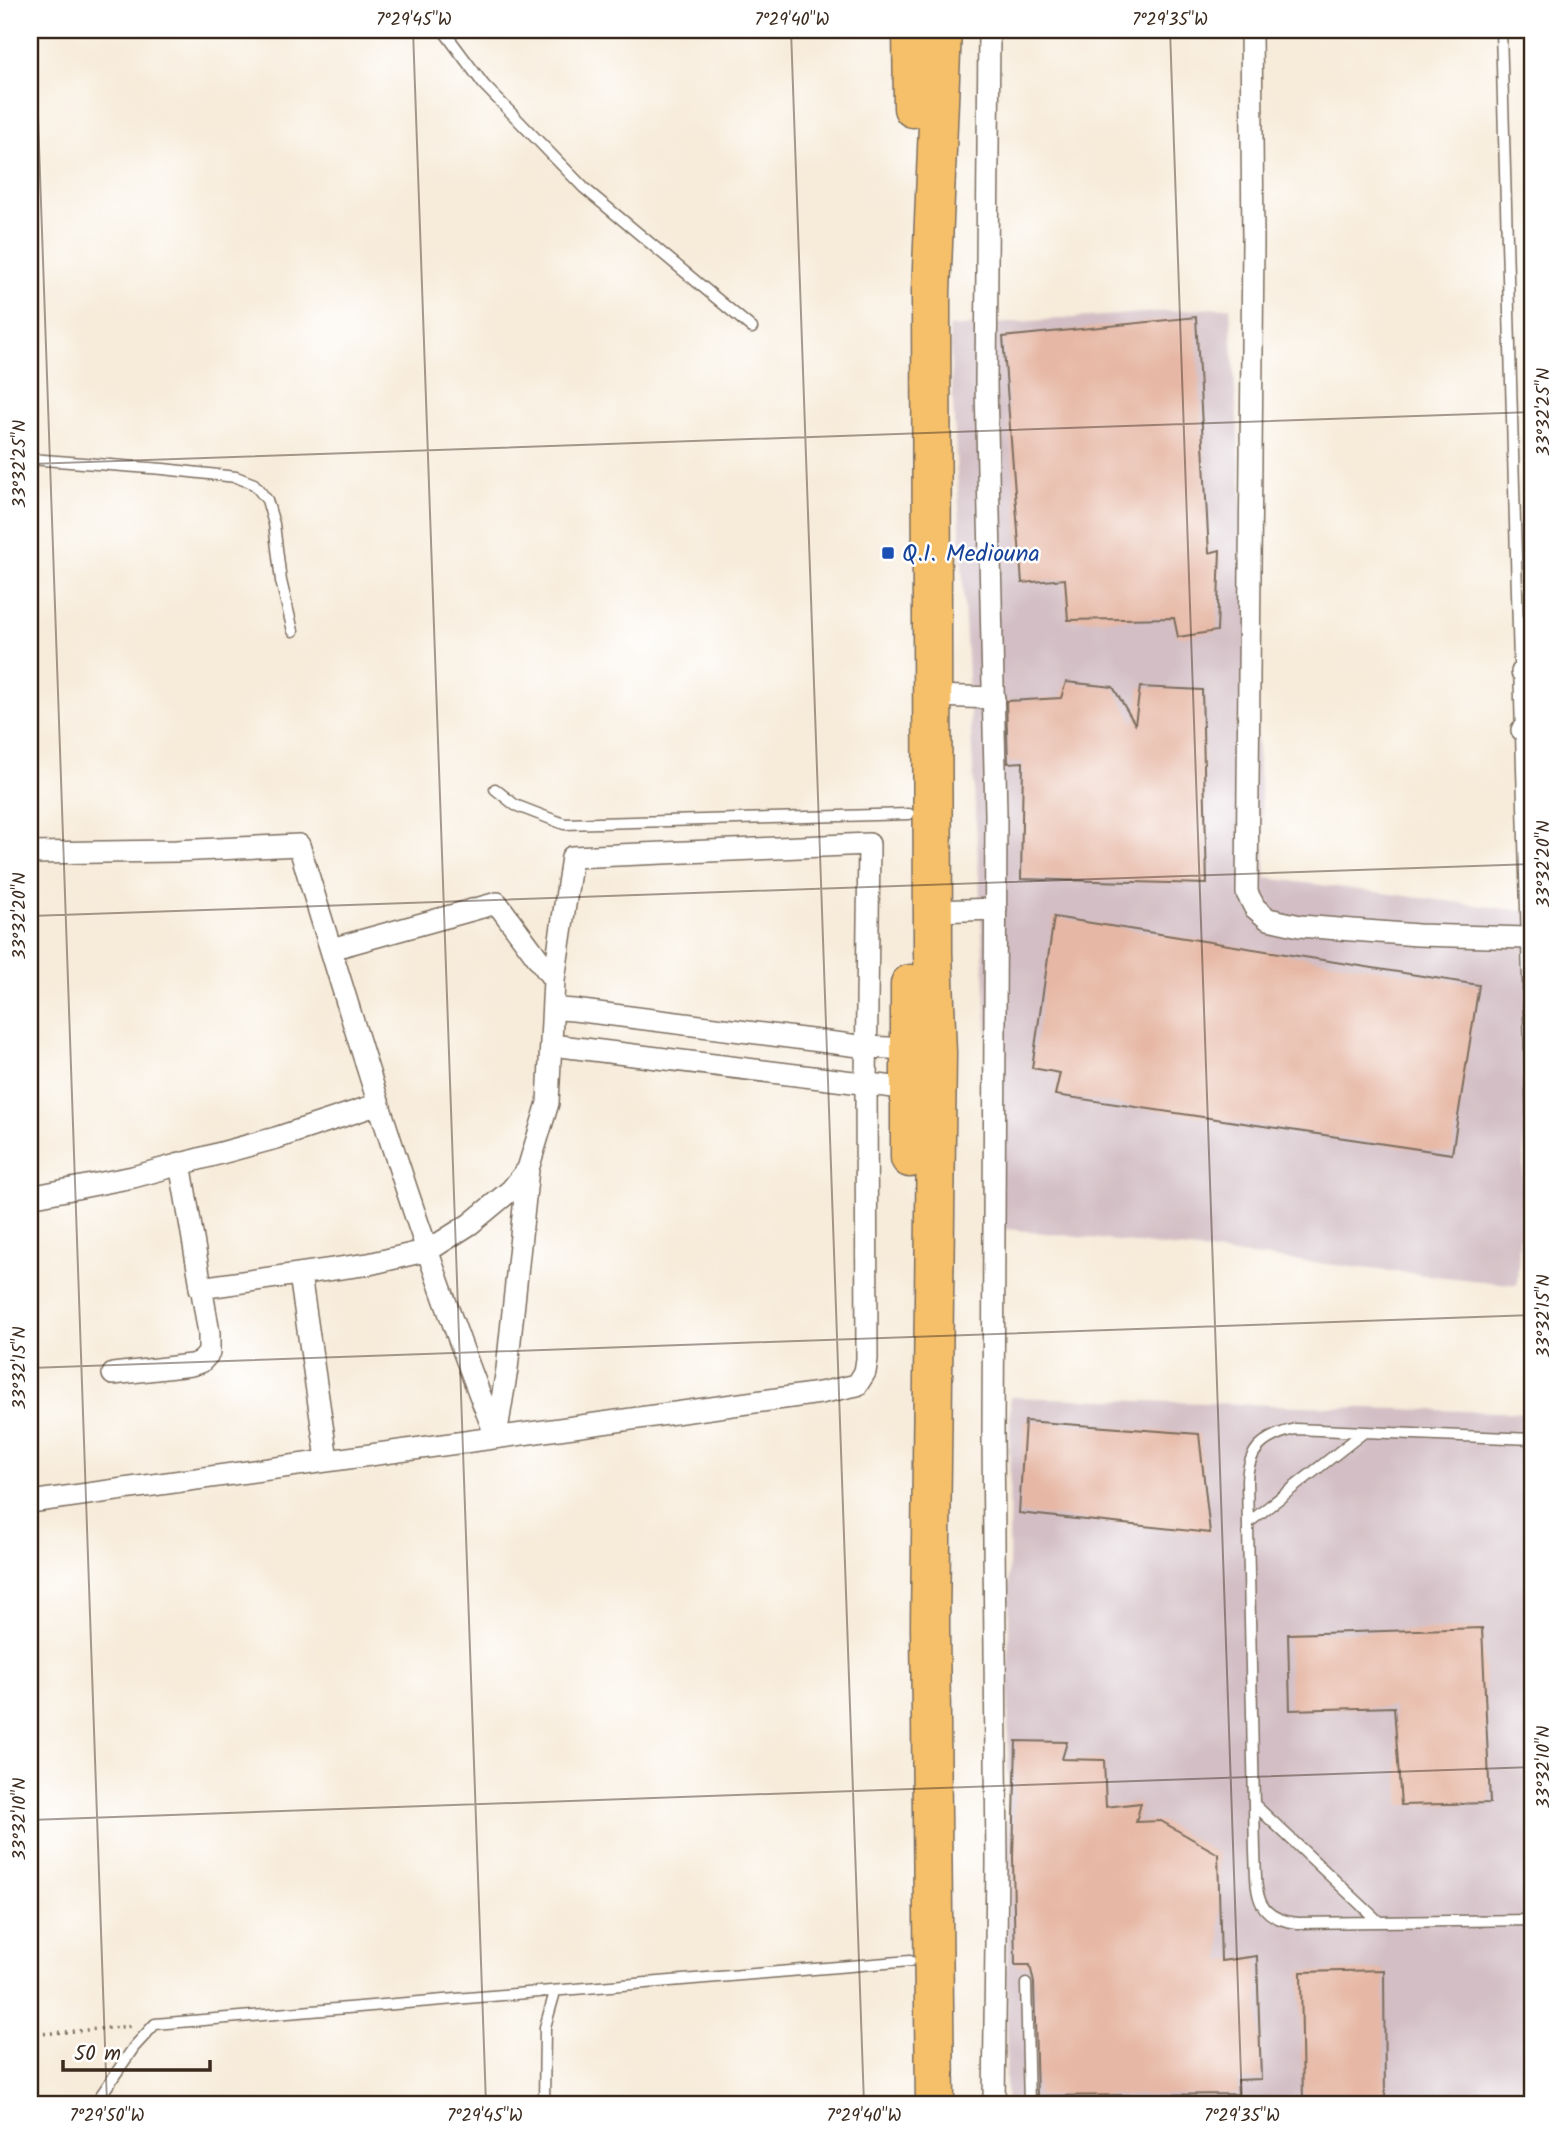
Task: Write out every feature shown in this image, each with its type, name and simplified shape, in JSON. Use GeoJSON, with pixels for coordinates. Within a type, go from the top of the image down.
{"type":"FeatureCollection","features":[{"type":"Feature","properties":{"kind":"highway"},"geometry":{"type":"LineString","coordinates":[[910,2104],[909,814],[912,30]]}},
{"type":"Feature","properties":{"kind":"highway"},"geometry":{"type":"LineString","coordinates":[[935,2104],[930,1624],[937,1053],[933,911],[935,696],[931,292],[942,30]]}},
{"type":"Feature","properties":{"kind":"street"},"geometry":{"type":"LineString","coordinates":[[989,30],[986,385],[996,909],[994,2104]]}},
{"type":"Feature","properties":{"kind":"street"},"geometry":{"type":"LineString","coordinates":[[1251,30],[1253,240],[1247,893],[1255,908],[1268,919],[1300,926],[1418,935],[1527,938]]}},
{"type":"Feature","properties":{"kind":"street"},"geometry":{"type":"LineString","coordinates":[[935,696],[994,698]]}},
{"type":"Feature","properties":{"kind":"street"},"geometry":{"type":"LineString","coordinates":[[30,1502],[820,1393],[853,1387],[860,1382],[867,1359],[869,844],[572,857],[554,980],[548,1103],[528,1169],[507,1369],[496,1436]]}},
{"type":"Feature","properties":{"kind":"street"},"geometry":{"type":"LineString","coordinates":[[30,853],[176,851],[299,845],[379,1104],[496,1436]]}},
{"type":"Feature","properties":{"kind":"street"},"geometry":{"type":"LineString","coordinates":[[331,949],[497,903],[554,980]]}},
{"type":"Feature","properties":{"kind":"street"},"geometry":{"type":"LineString","coordinates":[[933,911],[996,909]]}},
{"type":"Feature","properties":{"kind":"street"},"geometry":{"type":"LineString","coordinates":[[553,1013],[560,1009],[574,1010],[867,1047],[910,1049]]}},
{"type":"Feature","properties":{"kind":"street"},"geometry":{"type":"LineString","coordinates":[[721,1066],[727,1030]]}},
{"type":"Feature","properties":{"kind":"street"},"geometry":{"type":"LineString","coordinates":[[552,1045],[910,1089]]}},
{"type":"Feature","properties":{"kind":"street"},"geometry":{"type":"LineString","coordinates":[[30,1197],[133,1177],[276,1138],[379,1104]]}},
{"type":"Feature","properties":{"kind":"street"},"geometry":{"type":"LineString","coordinates":[[114,1374],[181,1367],[205,1359],[210,1347],[180,1163]]}},
{"type":"Feature","properties":{"kind":"street"},"geometry":{"type":"LineString","coordinates":[[200,1288],[300,1275],[429,1250],[494,1207],[528,1169]]}},
{"type":"Feature","properties":{"kind":"street"},"geometry":{"type":"LineString","coordinates":[[300,1275],[327,1459]]}},
{"type":"Feature","properties":{"kind":"lane"},"geometry":{"type":"LineString","coordinates":[[443,30],[484,85],[584,188],[752,328]]}},
{"type":"Feature","properties":{"kind":"lane"},"geometry":{"type":"LineString","coordinates":[[1501,30],[1527,673],[1527,938],[1532,1120]]}},
{"type":"Feature","properties":{"kind":"lane"},"geometry":{"type":"LineString","coordinates":[[30,459],[214,475],[254,484],[267,500],[274,524],[281,582],[293,631]]}},
{"type":"Feature","properties":{"kind":"lane"},"geometry":{"type":"LineString","coordinates":[[495,789],[527,812],[564,824],[909,814]]}},
{"type":"Feature","properties":{"kind":"lane"},"geometry":{"type":"LineString","coordinates":[[1532,1439],[1295,1429],[1274,1435],[1258,1445],[1247,1470],[1256,1877],[1263,1910],[1275,1919],[1298,1923],[1532,1920]]}},
{"type":"Feature","properties":{"kind":"lane"},"geometry":{"type":"LineString","coordinates":[[1248,1523],[1363,1433]]}},
{"type":"Feature","properties":{"kind":"lane"},"geometry":{"type":"LineString","coordinates":[[1256,1807],[1378,1921]]}},
{"type":"Feature","properties":{"kind":"lane"},"geometry":{"type":"LineString","coordinates":[[95,2104],[134,2047],[155,2024],[910,1961]]}},
{"type":"Feature","properties":{"kind":"lane"},"geometry":{"type":"LineString","coordinates":[[1026,1984],[1030,2104]]}},
{"type":"Feature","properties":{"kind":"lane"},"geometry":{"type":"LineString","coordinates":[[544,2104],[545,2027],[555,1992]]}},
{"type":"Feature","properties":{"kind":"path"},"geometry":{"type":"LineString","coordinates":[[30,2035],[155,2024]]}},
{"type":"Feature","properties":{"kind":"shaded area"},"geometry":{"type":"Polygon","coordinates":[[[1230,307],[1266,878],[1532,912],[1532,1011],[1517,1285],[998,1228],[949,327],[1230,307]]]}},
{"type":"Feature","properties":{"kind":"shaded area"},"geometry":{"type":"Polygon","coordinates":[[[1010,1397],[1532,1413],[1532,2104],[1006,2104],[1010,1397]]]}},
{"type":"Feature","properties":{"kind":"building"},"geometry":{"type":"Polygon","coordinates":[[[1196,317],[1209,553],[1220,550],[1217,631],[1178,637],[1174,618],[1068,620],[1065,579],[1022,583],[1003,337],[1196,317]]]}},
{"type":"Feature","properties":{"kind":"building"},"geometry":{"type":"Polygon","coordinates":[[[1066,682],[1113,687],[1135,724],[1140,687],[1202,690],[1207,884],[1021,879],[1023,762],[1008,763],[1006,701],[1061,698],[1066,682]]]}},
{"type":"Feature","properties":{"kind":"building"},"geometry":{"type":"Polygon","coordinates":[[[1054,917],[1479,985],[1452,1154],[1055,1095],[1060,1073],[1032,1068],[1054,917]]]}},
{"type":"Feature","properties":{"kind":"building"},"geometry":{"type":"Polygon","coordinates":[[[1025,1421],[1199,1434],[1210,1533],[1019,1513],[1025,1421]]]}},
{"type":"Feature","properties":{"kind":"building"},"geometry":{"type":"Polygon","coordinates":[[[1482,1628],[1490,1803],[1401,1805],[1394,1707],[1290,1710],[1288,1634],[1482,1628]]]}},
{"type":"Feature","properties":{"kind":"building"},"geometry":{"type":"Polygon","coordinates":[[[1016,1741],[1067,1742],[1062,1759],[1104,1760],[1106,1807],[1141,1803],[1136,1822],[1161,1821],[1218,1854],[1221,1961],[1257,1956],[1261,2079],[1237,2080],[1238,2094],[1037,2096],[1034,1983],[1030,1965],[1015,1965],[1013,1858],[1016,1741]]]}},
{"type":"Feature","properties":{"kind":"building"},"geometry":{"type":"Polygon","coordinates":[[[1384,1970],[1385,2104],[1303,2104],[1301,1972],[1384,1970]]]}},
{"type":"Feature","properties":{"kind":"place","name":"Q.I. Mediouna"},"geometry":{"type":"Point","coordinates":[888,553]}}]}
